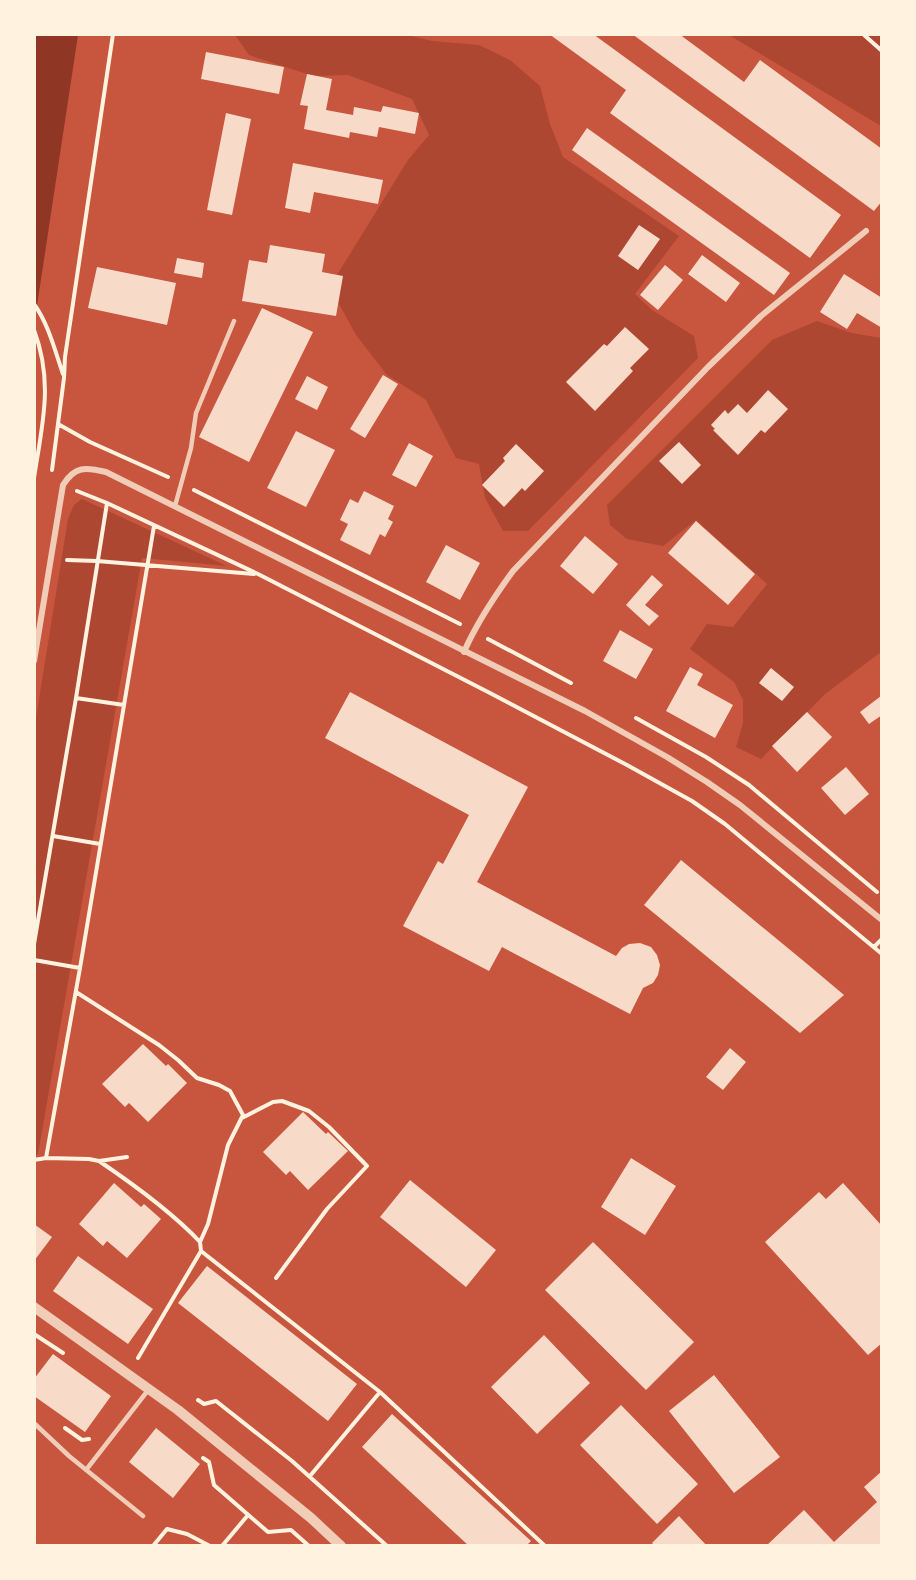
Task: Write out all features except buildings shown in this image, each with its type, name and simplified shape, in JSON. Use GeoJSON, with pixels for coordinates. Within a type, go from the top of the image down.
{"type":"FeatureCollection","features":[{"type":"Feature","properties":{"kind":"street"},"geometry":{"type":"LineString","coordinates":[[464,652],[489,605],[513,570],[708,367],[761,316],[866,231]]}},
{"type":"Feature","properties":{"kind":"street"},"geometry":{"type":"LineString","coordinates":[[34,661],[63,486],[69,476],[77,471],[87,468],[106,472],[585,711],[667,757],[740,805],[882,920]]}},
{"type":"Feature","properties":{"kind":"street"},"geometry":{"type":"LineString","coordinates":[[34,1307],[178,1410],[341,1545]]}},
{"type":"Feature","properties":{"kind":"lane"},"geometry":{"type":"LineString","coordinates":[[175,507],[191,448],[196,413],[234,321]]}},
{"type":"Feature","properties":{"kind":"lane"},"geometry":{"type":"LineString","coordinates":[[86,1470],[149,1389]]}},
{"type":"Feature","properties":{"kind":"lane"},"geometry":{"type":"LineString","coordinates":[[35,1424],[142,1516]]}},
{"type":"Feature","properties":{"kind":"path"},"geometry":{"type":"LineString","coordinates":[[51,479],[65,357],[113,34]]}},
{"type":"Feature","properties":{"kind":"path"},"geometry":{"type":"LineString","coordinates":[[863,34],[882,51]]}},
{"type":"Feature","properties":{"kind":"path"},"geometry":{"type":"LineString","coordinates":[[34,304],[40,312],[54,346],[64,378]]}},
{"type":"Feature","properties":{"kind":"path"},"geometry":{"type":"LineString","coordinates":[[34,330],[41,348],[46,381],[46,402],[34,478]]}},
{"type":"Feature","properties":{"kind":"path"},"geometry":{"type":"LineString","coordinates":[[63,486],[107,503],[258,574],[517,707],[692,801],[725,824],[882,954]]}},
{"type":"Feature","properties":{"kind":"path"},"geometry":{"type":"LineString","coordinates":[[34,944],[107,503]]}},
{"type":"Feature","properties":{"kind":"path"},"geometry":{"type":"LineString","coordinates":[[46,1158],[154,526]]}},
{"type":"Feature","properties":{"kind":"path"},"geometry":{"type":"LineString","coordinates":[[51,560],[98,561],[258,574]]}},
{"type":"Feature","properties":{"kind":"path"},"geometry":{"type":"LineString","coordinates":[[76,698],[123,705]]}},
{"type":"Feature","properties":{"kind":"path"},"geometry":{"type":"LineString","coordinates":[[53,836],[100,844]]}},
{"type":"Feature","properties":{"kind":"path"},"geometry":{"type":"LineString","coordinates":[[874,948],[882,939]]}},
{"type":"Feature","properties":{"kind":"path"},"geometry":{"type":"LineString","coordinates":[[34,960],[80,968]]}},
{"type":"Feature","properties":{"kind":"path"},"geometry":{"type":"LineString","coordinates":[[76,992],[159,1045],[197,1078],[230,1091],[243,1115],[228,1145],[208,1224],[200,1242],[201,1251],[138,1358],[146,1364]]}},
{"type":"Feature","properties":{"kind":"path"},"geometry":{"type":"LineString","coordinates":[[242,1119],[273,1102],[282,1101],[309,1111],[329,1127],[367,1166],[327,1209],[276,1278]]}},
{"type":"Feature","properties":{"kind":"path"},"geometry":{"type":"LineString","coordinates":[[34,1160],[46,1158],[99,1161],[127,1157]]}},
{"type":"Feature","properties":{"kind":"path"},"geometry":{"type":"LineString","coordinates":[[99,1161],[190,1231],[200,1242]]}},
{"type":"Feature","properties":{"kind":"path"},"geometry":{"type":"LineString","coordinates":[[201,1251],[380,1392],[545,1545]]}},
{"type":"Feature","properties":{"kind":"path"},"geometry":{"type":"LineString","coordinates":[[34,1334],[64,1354]]}},
{"type":"Feature","properties":{"kind":"path"},"geometry":{"type":"LineString","coordinates":[[310,1476],[380,1392]]}},
{"type":"Feature","properties":{"kind":"path"},"geometry":{"type":"LineString","coordinates":[[196,1399],[204,1404],[216,1401],[310,1476],[387,1545]]}},
{"type":"Feature","properties":{"kind":"path"},"geometry":{"type":"LineString","coordinates":[[63,1426],[82,1440],[87,1441],[96,1431]]}},
{"type":"Feature","properties":{"kind":"path"},"geometry":{"type":"LineString","coordinates":[[200,1455],[209,1462],[214,1485],[268,1532],[291,1530],[309,1545]]}},
{"type":"Feature","properties":{"kind":"path"},"geometry":{"type":"LineString","coordinates":[[222,1545],[248,1515]]}},
{"type":"Feature","properties":{"kind":"path"},"geometry":{"type":"LineString","coordinates":[[153,1545],[167,1529],[187,1534],[210,1545]]}},
{"type":"Feature","properties":{"kind":"shaded area"},"geometry":{"type":"Polygon","coordinates":[[[35,35],[78,35],[35,319],[35,35]]]}},
{"type":"Feature","properties":{"kind":"shaded area"},"geometry":{"type":"Polygon","coordinates":[[[235,35],[407,35],[432,41],[479,45],[510,60],[540,86],[550,124],[563,157],[679,236],[635,294],[652,310],[694,336],[698,358],[528,531],[503,531],[485,498],[479,464],[456,458],[426,400],[387,375],[356,335],[338,302],[337,275],[408,160],[429,135],[412,99],[348,75],[313,76],[249,55],[235,35]]]}},
{"type":"Feature","properties":{"kind":"shaded area"},"geometry":{"type":"Polygon","coordinates":[[[729,35],[881,35],[881,126],[729,35]]]}},
{"type":"Feature","properties":{"kind":"shaded area"},"geometry":{"type":"Polygon","coordinates":[[[817,321],[852,333],[881,338],[881,652],[825,694],[761,759],[736,747],[743,723],[743,700],[734,682],[690,649],[707,624],[733,627],[767,584],[696,520],[663,546],[627,539],[610,525],[607,505],[772,340],[817,321]]]}},
{"type":"Feature","properties":{"kind":"shaded area"},"geometry":{"type":"Polygon","coordinates":[[[82,499],[227,566],[142,558],[38,1154],[35,1155],[35,724],[68,519],[74,505],[82,499]]]}}]}
